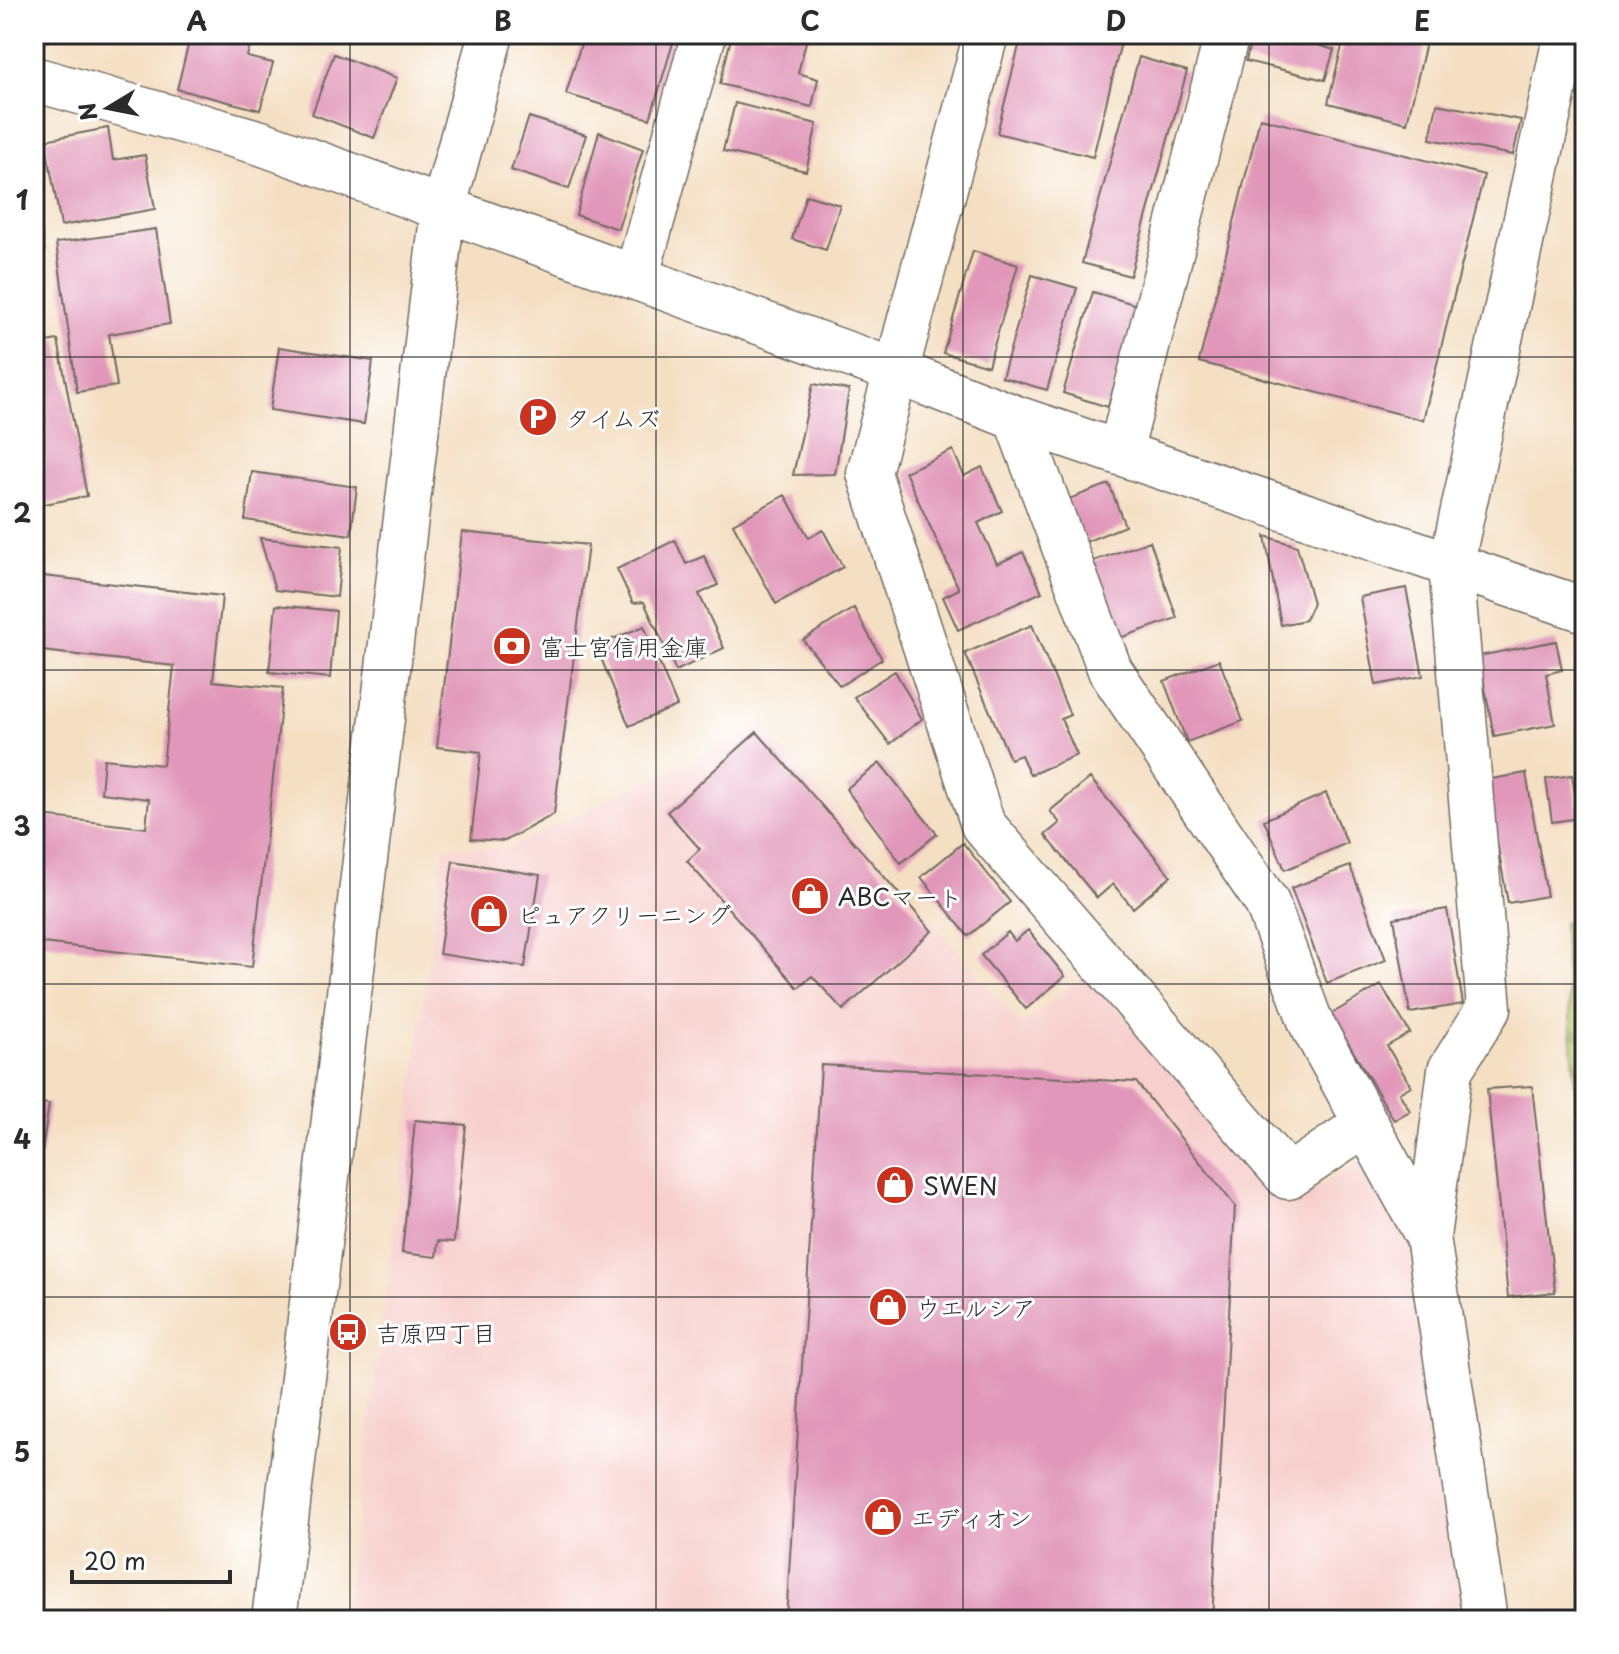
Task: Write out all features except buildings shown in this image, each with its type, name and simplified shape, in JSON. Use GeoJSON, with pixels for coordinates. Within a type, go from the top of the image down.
{"type":"FeatureCollection","features":[{"type":"Feature","properties":{"kind":"street"},"geometry":{"type":"LineString","coordinates":[[274,1620],[443,209],[491,34]]}},
{"type":"Feature","properties":{"kind":"street"},"geometry":{"type":"LineString","coordinates":[[636,278],[704,34]]}},
{"type":"Feature","properties":{"kind":"street"},"geometry":{"type":"LineString","coordinates":[[986,34],[869,473],[983,825],[1288,1177],[1366,1124]]}},
{"type":"Feature","properties":{"kind":"street"},"geometry":{"type":"LineString","coordinates":[[1120,453],[1227,34]]}},
{"type":"Feature","properties":{"kind":"street"},"geometry":{"type":"LineString","coordinates":[[1485,1620],[1428,1237],[1450,1070],[1489,1008],[1451,566],[1566,34]]}},
{"type":"Feature","properties":{"kind":"street"},"geometry":{"type":"LineString","coordinates":[[34,79],[261,143],[895,371],[1016,418],[1585,610]]}},
{"type":"Feature","properties":{"kind":"street"},"geometry":{"type":"LineString","coordinates":[[1016,418],[1110,670],[1267,903],[1311,1023],[1428,1237]]}},
{"type":"Feature","properties":{"kind":"shaded area"},"geometry":{"type":"Polygon","coordinates":[[[762,726],[1022,1026],[1086,973],[1285,1207],[1373,1154],[1410,1237],[1469,1620],[344,1620],[444,846],[505,850],[762,726]]]}},
{"type":"Feature","properties":{"kind":"green space"},"geometry":{"type":"Polygon","coordinates":[[[1585,918],[1585,1135],[1579,1136],[1563,923],[1585,918]]]}},
{"type":"Feature","properties":{"kind":"place","name":"タイムズ"},"geometry":{"type":"Point","coordinates":[538,417]}},
{"type":"Feature","properties":{"kind":"place","name":"富士宮信用金庫"},"geometry":{"type":"Point","coordinates":[512,646]}},
{"type":"Feature","properties":{"kind":"place","name":"ABCマート"},"geometry":{"type":"Point","coordinates":[810,896]}},
{"type":"Feature","properties":{"kind":"place","name":"ピュアクリーニング"},"geometry":{"type":"Point","coordinates":[489,914]}},
{"type":"Feature","properties":{"kind":"place","name":"SWEN"},"geometry":{"type":"Point","coordinates":[895,1185]}},
{"type":"Feature","properties":{"kind":"place","name":"ウエルシア"},"geometry":{"type":"Point","coordinates":[888,1307]}},
{"type":"Feature","properties":{"kind":"place","name":"吉原四丁目"},"geometry":{"type":"Point","coordinates":[348,1332]}},
{"type":"Feature","properties":{"kind":"place","name":"エディオン"},"geometry":{"type":"Point","coordinates":[883,1517]}}]}
